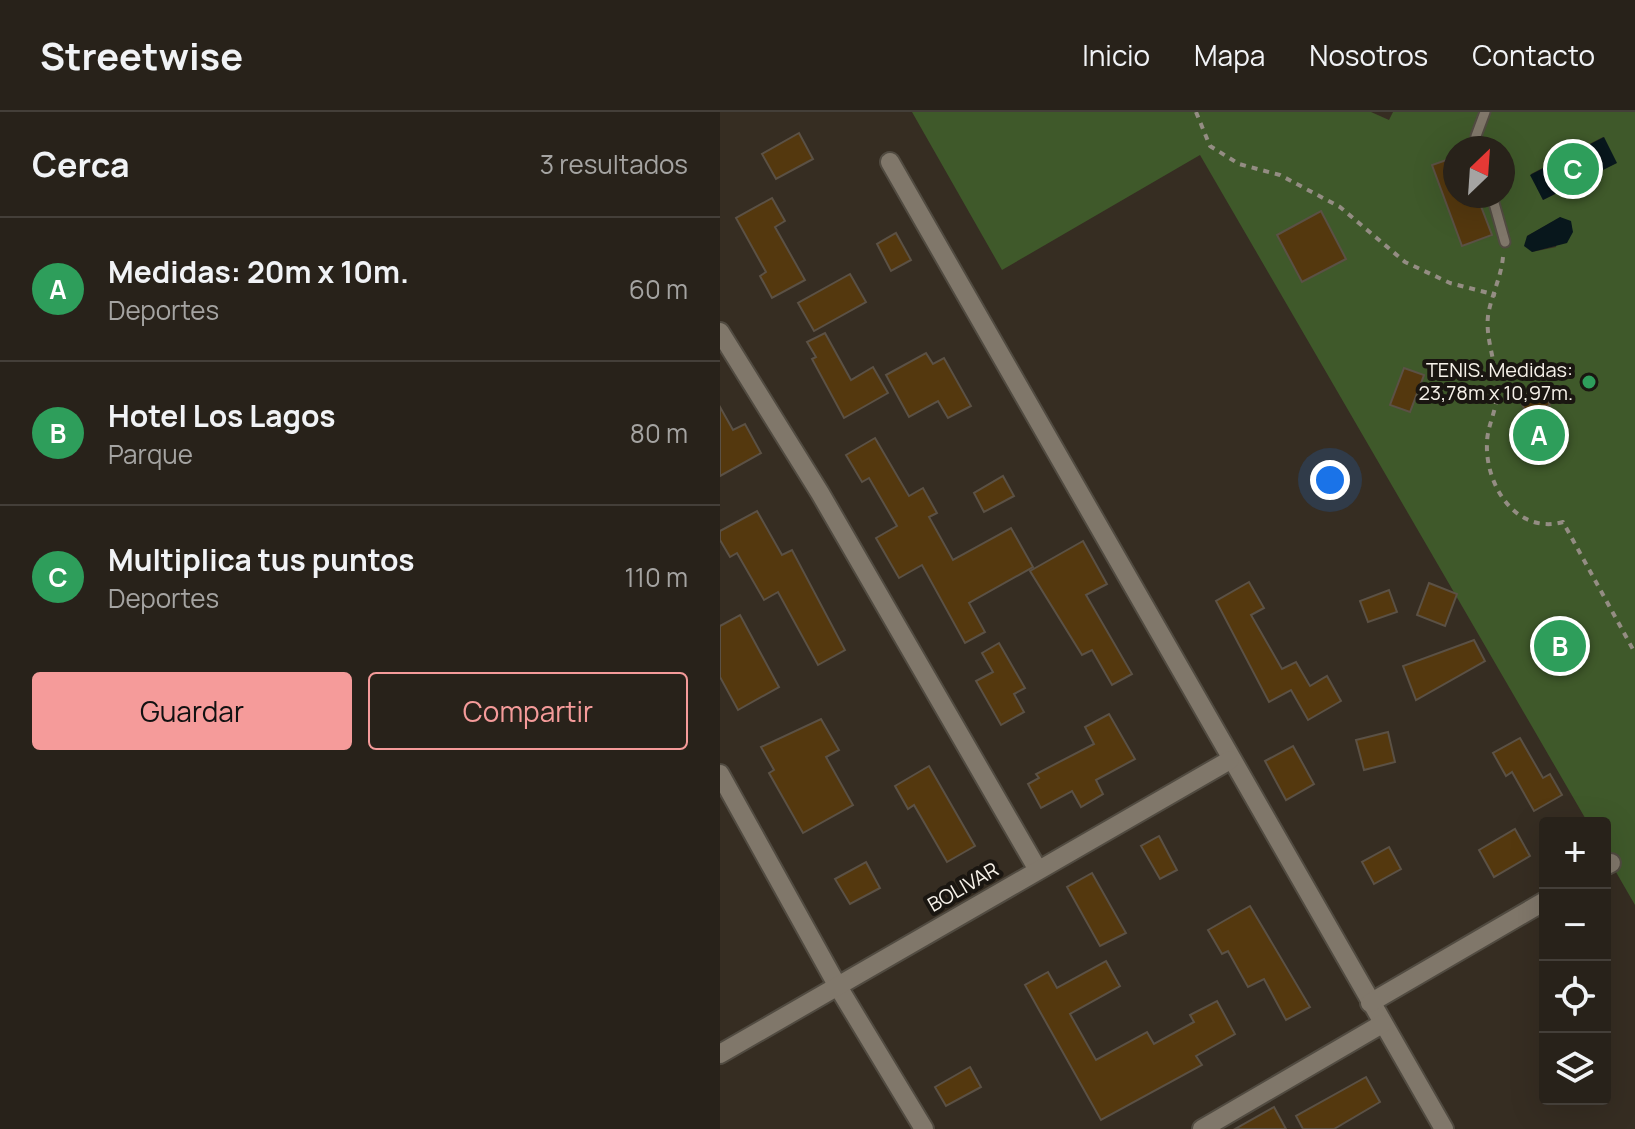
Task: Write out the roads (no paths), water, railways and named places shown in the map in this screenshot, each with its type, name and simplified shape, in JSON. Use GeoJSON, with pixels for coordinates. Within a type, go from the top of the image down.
{"type":"FeatureCollection","features":[{"type":"Feature","properties":{"kind":"street"},"geometry":{"type":"LineString","coordinates":[[890,162],[1444,1129]]}},
{"type":"Feature","properties":{"kind":"street"},"geometry":{"type":"LineString","coordinates":[[720,332],[820,493],[1038,870]]}},
{"type":"Feature","properties":{"kind":"street","name":"BOLIVAR"},"geometry":{"type":"LineString","coordinates":[[720,1054],[1230,760]]}},
{"type":"Feature","properties":{"kind":"street"},"geometry":{"type":"LineString","coordinates":[[720,774],[837,985],[924,1129]]}},
{"type":"Feature","properties":{"kind":"street"},"geometry":{"type":"LineString","coordinates":[[1370,1003],[1539,904]]}},
{"type":"Feature","properties":{"kind":"street"},"geometry":{"type":"LineString","coordinates":[[1202,1129],[1382,1024]]}},
{"type":"Feature","properties":{"kind":"lane"},"geometry":{"type":"LineString","coordinates":[[1476,136],[1485,112]]}},
{"type":"Feature","properties":{"kind":"lane"},"geometry":{"type":"LineString","coordinates":[[1495,208],[1505,242]]}},
{"type":"Feature","properties":{"kind":"place","name":"Multiplica tus puntos"},"geometry":{"type":"Point","coordinates":[1573,169]}},
{"type":"Feature","properties":{"kind":"place","name":"TENIS. Medidas: 23,78m x 10,97m."},"geometry":{"type":"Point","coordinates":[1589,382]}},
{"type":"Feature","properties":{"kind":"place","name":"Medidas: 20m x 10m."},"geometry":{"type":"Point","coordinates":[1539,435]}},
{"type":"Feature","properties":{"kind":"place","name":"Hotel Los Lagos"},"geometry":{"type":"Point","coordinates":[1560,646]}}]}
